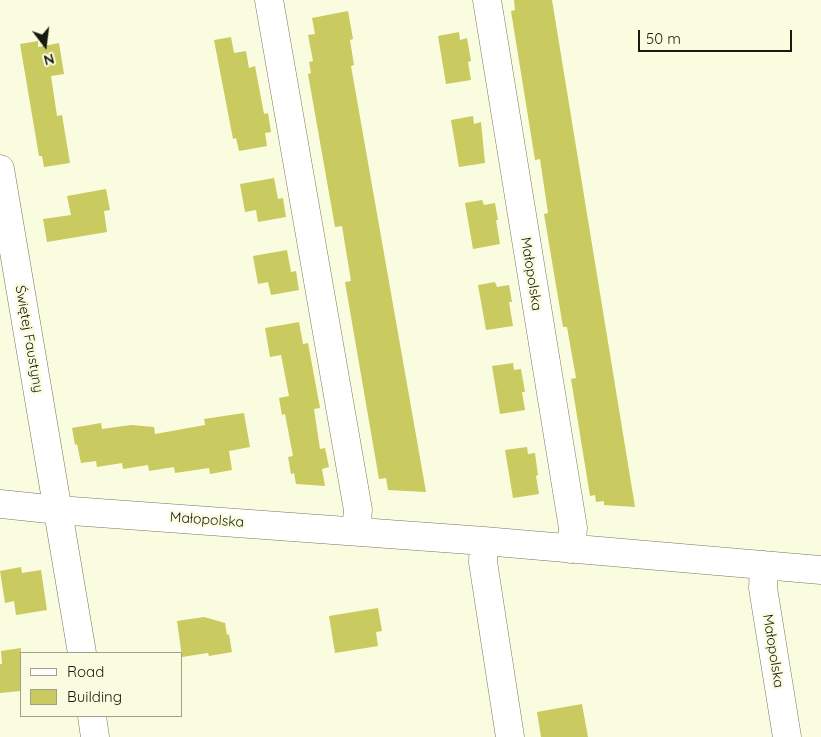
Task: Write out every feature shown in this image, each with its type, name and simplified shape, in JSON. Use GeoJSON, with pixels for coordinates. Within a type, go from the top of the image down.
{"type":"FeatureCollection","features":[{"type":"Feature","properties":{"kind":"street"},"geometry":{"type":"LineString","coordinates":[[269,0],[358,510],[356,531]]}},
{"type":"Feature","properties":{"kind":"street","name":"Małopolska"},"geometry":{"type":"LineString","coordinates":[[487,0],[573,528],[571,548]]}},
{"type":"Feature","properties":{"kind":"street","name":"Świętej Faustyny"},"geometry":{"type":"LineString","coordinates":[[0,169],[58,510]]}},
{"type":"Feature","properties":{"kind":"street","name":"Małopolska"},"geometry":{"type":"LineString","coordinates":[[0,504],[58,510],[484,541],[821,570]]}},
{"type":"Feature","properties":{"kind":"street"},"geometry":{"type":"LineString","coordinates":[[58,510],[82,652]]}},
{"type":"Feature","properties":{"kind":"street"},"geometry":{"type":"LineString","coordinates":[[484,541],[483,562],[510,737]]}},
{"type":"Feature","properties":{"kind":"street","name":"Małopolska"},"geometry":{"type":"LineString","coordinates":[[764,565],[763,588],[787,737]]}},
{"type":"Feature","properties":{"kind":"street"},"geometry":{"type":"LineString","coordinates":[[92,717],[95,737]]}},
{"type":"Feature","properties":{"kind":"building"},"geometry":{"type":"Polygon","coordinates":[[[514,0],[552,0],[635,507],[604,505],[604,501],[596,502],[595,495],[590,496],[571,379],[576,378],[567,327],[563,327],[544,214],[548,213],[540,159],[535,160],[511,11],[515,10],[514,0]]]}},
{"type":"Feature","properties":{"kind":"building"},"geometry":{"type":"Polygon","coordinates":[[[348,11],[353,39],[350,40],[354,65],[351,66],[426,492],[388,490],[386,478],[379,479],[345,282],[351,281],[342,226],[335,227],[308,74],[311,73],[309,62],[313,61],[308,35],[315,34],[312,18],[348,11]]]}},
{"type":"Feature","properties":{"kind":"building"},"geometry":{"type":"Polygon","coordinates":[[[459,32],[460,40],[467,38],[471,61],[468,62],[471,80],[446,84],[438,36],[459,32]]]}},
{"type":"Feature","properties":{"kind":"building"},"geometry":{"type":"Polygon","coordinates":[[[231,37],[234,53],[246,51],[249,68],[255,66],[264,114],[268,113],[271,132],[265,133],[267,146],[239,151],[236,138],[233,139],[214,40],[231,37]]]}},
{"type":"Feature","properties":{"kind":"building"},"geometry":{"type":"Polygon","coordinates":[[[38,41],[38,47],[59,43],[64,74],[51,76],[57,116],[62,115],[70,163],[44,167],[42,156],[39,156],[20,44],[38,41]]]}},
{"type":"Feature","properties":{"kind":"building"},"geometry":{"type":"Polygon","coordinates":[[[473,116],[474,124],[481,122],[485,163],[459,167],[451,120],[473,116]]]}},
{"type":"Feature","properties":{"kind":"building"},"geometry":{"type":"Polygon","coordinates":[[[274,178],[278,199],[283,198],[286,217],[258,222],[256,210],[245,212],[240,184],[274,178]]]}},
{"type":"Feature","properties":{"kind":"building"},"geometry":{"type":"Polygon","coordinates":[[[106,189],[110,210],[104,211],[107,232],[47,242],[43,219],[71,215],[67,196],[106,189]]]}},
{"type":"Feature","properties":{"kind":"building"},"geometry":{"type":"Polygon","coordinates":[[[482,200],[484,205],[495,203],[500,244],[473,249],[465,203],[482,200]]]}},
{"type":"Feature","properties":{"kind":"building"},"geometry":{"type":"Polygon","coordinates":[[[287,250],[291,272],[296,271],[299,290],[271,295],[268,282],[258,284],[253,256],[287,250]]]}},
{"type":"Feature","properties":{"kind":"building"},"geometry":{"type":"Polygon","coordinates":[[[495,282],[497,287],[509,285],[512,302],[509,302],[513,326],[486,330],[478,285],[495,282]]]}},
{"type":"Feature","properties":{"kind":"building"},"geometry":{"type":"Polygon","coordinates":[[[299,322],[303,344],[308,343],[320,408],[314,409],[320,449],[325,448],[329,467],[322,469],[325,486],[296,484],[294,473],[291,474],[288,457],[293,456],[285,414],[282,415],[279,398],[289,396],[281,355],[270,357],[265,328],[299,322]]]}},
{"type":"Feature","properties":{"kind":"building"},"geometry":{"type":"Polygon","coordinates":[[[513,363],[514,370],[521,369],[525,392],[522,392],[525,410],[500,414],[492,366],[513,363]]]}},
{"type":"Feature","properties":{"kind":"building"},"geometry":{"type":"Polygon","coordinates":[[[244,413],[250,447],[229,451],[232,470],[210,474],[209,468],[175,473],[174,467],[149,471],[148,465],[123,469],[122,463],[97,467],[96,461],[81,463],[72,428],[101,423],[102,429],[131,425],[154,427],[155,434],[205,425],[204,419],[244,413]]]}},
{"type":"Feature","properties":{"kind":"building"},"geometry":{"type":"Polygon","coordinates":[[[527,447],[528,454],[535,453],[539,494],[513,498],[505,450],[527,447]]]}},
{"type":"Feature","properties":{"kind":"building"},"geometry":{"type":"Polygon","coordinates":[[[21,567],[22,573],[41,570],[47,610],[16,615],[14,601],[5,603],[0,571],[21,567]]]}},
{"type":"Feature","properties":{"kind":"building"},"geometry":{"type":"Polygon","coordinates":[[[378,608],[382,631],[376,632],[378,646],[335,653],[329,616],[378,608]]]}},
{"type":"Feature","properties":{"kind":"building"},"geometry":{"type":"Polygon","coordinates":[[[204,617],[225,623],[232,652],[209,656],[208,653],[182,657],[177,621],[204,617]]]}},
{"type":"Feature","properties":{"kind":"building"},"geometry":{"type":"Polygon","coordinates":[[[21,648],[20,691],[0,693],[1,651],[21,648]]]}},
{"type":"Feature","properties":{"kind":"building"},"geometry":{"type":"Polygon","coordinates":[[[582,704],[588,737],[541,737],[537,712],[582,704]]]}}]}
